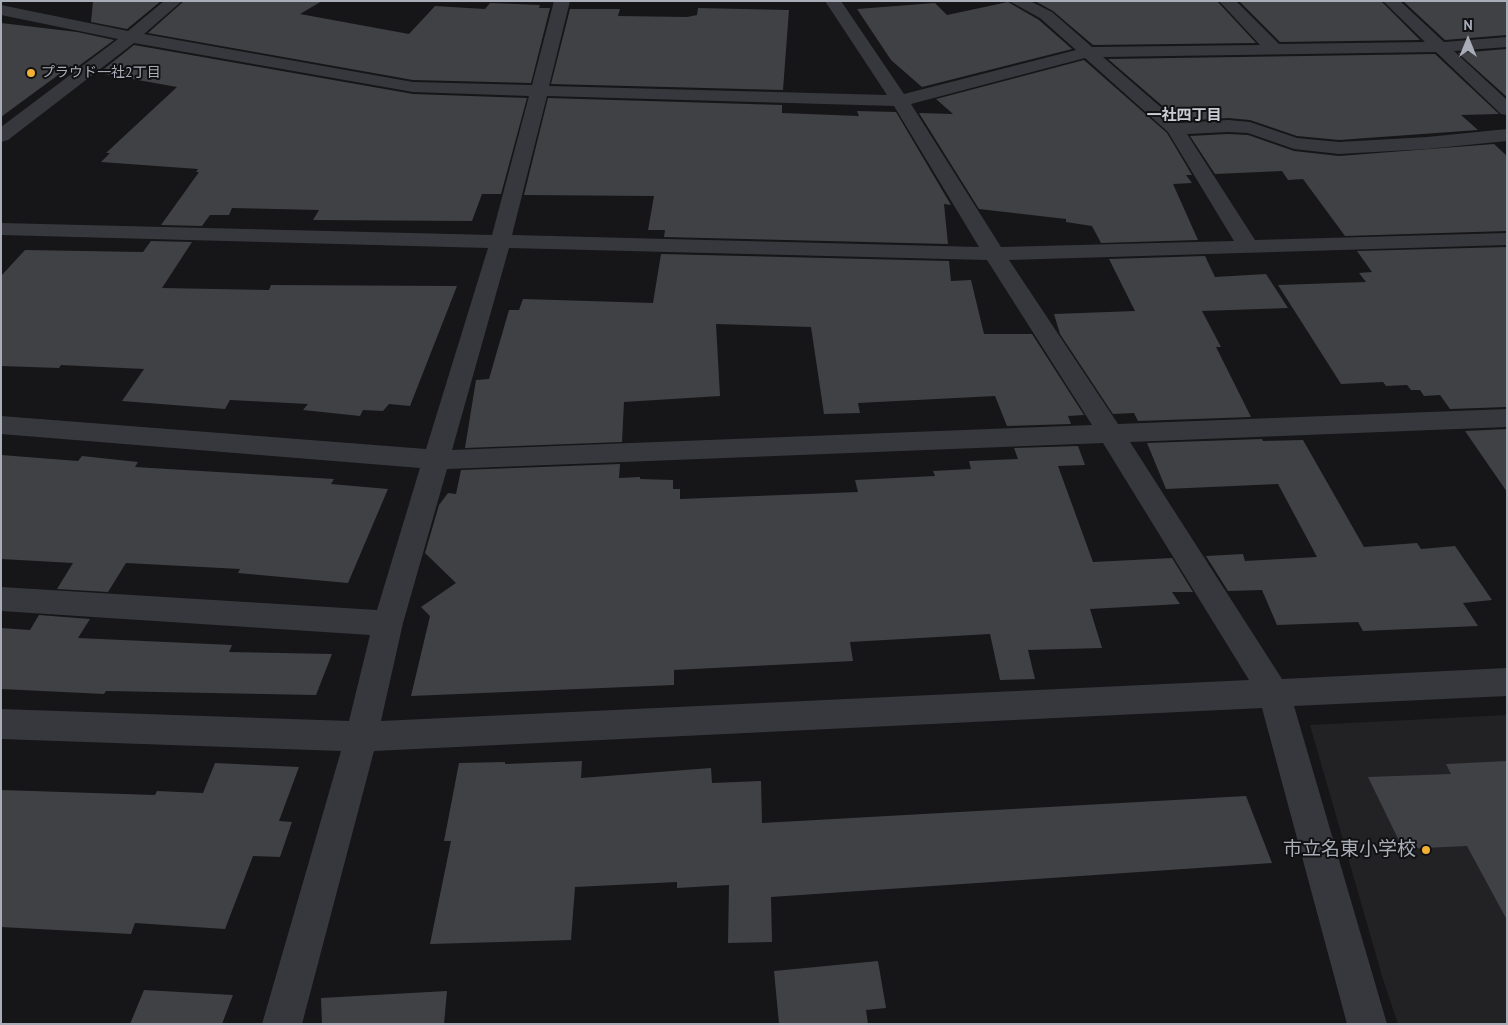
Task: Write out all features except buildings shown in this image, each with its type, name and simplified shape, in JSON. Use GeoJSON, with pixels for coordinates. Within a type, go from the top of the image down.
{"type":"FeatureCollection","features":[{"type":"Feature","properties":{"kind":"street"},"geometry":{"type":"LineString","coordinates":[[1,136],[131,37],[174,1]]}},
{"type":"Feature","properties":{"kind":"street"},"geometry":{"type":"LineString","coordinates":[[282,1024],[361,737],[388,623],[500,243],[537,91],[562,1]]}},
{"type":"Feature","properties":{"kind":"street"},"geometry":{"type":"LineString","coordinates":[[833,1],[900,101],[994,254],[1111,434],[1274,693],[1367,1024]]}},
{"type":"Feature","properties":{"kind":"street"},"geometry":{"type":"LineString","coordinates":[[1017,1],[1046,15],[1175,129],[1249,248]]}},
{"type":"Feature","properties":{"kind":"street"},"geometry":{"type":"LineString","coordinates":[[1227,1],[1274,49]]}},
{"type":"Feature","properties":{"kind":"street"},"geometry":{"type":"LineString","coordinates":[[1391,1],[1507,110]]}},
{"type":"Feature","properties":{"kind":"street"},"geometry":{"type":"LineString","coordinates":[[1,10],[131,37],[413,87],[900,101],[1088,52],[1439,47],[1507,42]]}},
{"type":"Feature","properties":{"kind":"street"},"geometry":{"type":"LineString","coordinates":[[1175,129],[1228,126],[1243,128],[1294,143],[1338,148],[1427,143],[1507,135]]}},
{"type":"Feature","properties":{"kind":"street"},"geometry":{"type":"LineString","coordinates":[[1,229],[994,254],[1507,239]]}},
{"type":"Feature","properties":{"kind":"street"},"geometry":{"type":"LineString","coordinates":[[1,425],[437,460],[1507,418]]}},
{"type":"Feature","properties":{"kind":"street"},"geometry":{"type":"LineString","coordinates":[[1,599],[388,623]]}},
{"type":"Feature","properties":{"kind":"street"},"geometry":{"type":"LineString","coordinates":[[1,724],[361,737],[1507,682]]}},
{"type":"Feature","properties":{"kind":"shaded area","name":"市立名東小学校"},"geometry":{"type":"Polygon","coordinates":[[[1507,715],[1507,1024],[1398,1024],[1382,976],[1310,725],[1507,715]]]}},
{"type":"Feature","properties":{"kind":"place","name":"プラウド一社2丁目"},"geometry":{"type":"Point","coordinates":[31,73]}},
{"type":"Feature","properties":{"kind":"place","name":"市立名東小学校"},"geometry":{"type":"Point","coordinates":[1426,850]}},
{"type":"Feature","properties":{"kind":"district","name":"一社四丁目"},"geometry":{"type":"Point","coordinates":[1184,116]}}]}
